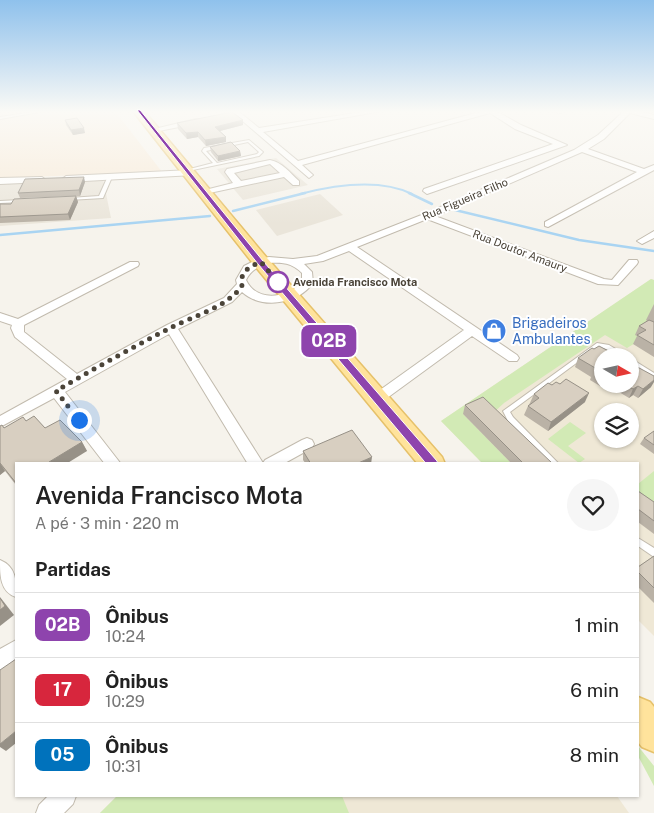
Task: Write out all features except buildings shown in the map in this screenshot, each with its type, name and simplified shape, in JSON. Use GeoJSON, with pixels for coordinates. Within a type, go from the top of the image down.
{"type":"FeatureCollection","features":[{"type":"Feature","properties":{"kind":"main road"},"geometry":{"type":"LineString","coordinates":[[170,149],[261,262],[378,398],[428,462]]}},
{"type":"Feature","properties":{"kind":"main road"},"geometry":{"type":"LineString","coordinates":[[639,715],[654,735]]}},
{"type":"Feature","properties":{"kind":"street"},"geometry":{"type":"LineString","coordinates":[[278,149],[309,175]]}},
{"type":"Feature","properties":{"kind":"street"},"geometry":{"type":"LineString","coordinates":[[296,164],[351,149]]}},
{"type":"Feature","properties":{"kind":"street","name":"Rua Figueira Filho"},"geometry":{"type":"LineString","coordinates":[[427,191],[545,149]]}},
{"type":"Feature","properties":{"kind":"street"},"geometry":{"type":"LineString","coordinates":[[573,149],[644,172]]}},
{"type":"Feature","properties":{"kind":"street","name":"Rua Figueira Filho"},"geometry":{"type":"LineString","coordinates":[[261,262],[277,260],[292,262],[319,259],[427,216],[582,149]]}},
{"type":"Feature","properties":{"kind":"street"},"geometry":{"type":"LineString","coordinates":[[238,183],[230,171],[270,162],[274,163],[296,183]]}},
{"type":"Feature","properties":{"kind":"street"},"geometry":{"type":"LineString","coordinates":[[548,224],[654,167]]}},
{"type":"Feature","properties":{"kind":"street"},"geometry":{"type":"LineString","coordinates":[[60,179],[189,172]]}},
{"type":"Feature","properties":{"kind":"street"},"geometry":{"type":"LineString","coordinates":[[205,191],[226,186],[231,182],[238,183],[287,174]]}},
{"type":"Feature","properties":{"kind":"street"},"geometry":{"type":"LineString","coordinates":[[0,181],[50,179]]}},
{"type":"Feature","properties":{"kind":"street","name":"Rua Doutor Amaury"},"geometry":{"type":"LineString","coordinates":[[427,216],[602,282],[614,283],[633,262]]}},
{"type":"Feature","properties":{"kind":"street"},"geometry":{"type":"LineString","coordinates":[[642,241],[654,234]]}},
{"type":"Feature","properties":{"kind":"street"},"geometry":{"type":"LineString","coordinates":[[350,247],[513,358]]}},
{"type":"Feature","properties":{"kind":"street","name":"Rua Figueira Filho"},"geometry":{"type":"LineString","coordinates":[[290,296],[298,293],[308,283],[307,272],[319,259]]}},
{"type":"Feature","properties":{"kind":"street"},"geometry":{"type":"LineString","coordinates":[[261,262],[246,270],[240,280],[246,291],[261,298]]}},
{"type":"Feature","properties":{"kind":"street"},"geometry":{"type":"LineString","coordinates":[[292,262],[307,272]]}},
{"type":"Feature","properties":{"kind":"street"},"geometry":{"type":"LineString","coordinates":[[0,318],[19,323],[134,264]]}},
{"type":"Feature","properties":{"kind":"street"},"geometry":{"type":"LineString","coordinates":[[0,422],[75,379],[228,300],[242,286]]}},
{"type":"Feature","properties":{"kind":"street"},"geometry":{"type":"LineString","coordinates":[[228,300],[290,296]]}},
{"type":"Feature","properties":{"kind":"street"},"geometry":{"type":"LineString","coordinates":[[19,323],[17,328],[19,334],[75,379]]}},
{"type":"Feature","properties":{"kind":"street"},"geometry":{"type":"LineString","coordinates":[[171,328],[255,462]]}},
{"type":"Feature","properties":{"kind":"street"},"geometry":{"type":"LineString","coordinates":[[378,398],[472,330]]}},
{"type":"Feature","properties":{"kind":"street"},"geometry":{"type":"LineString","coordinates":[[56,391],[112,462]]}},
{"type":"Feature","properties":{"kind":"street"},"geometry":{"type":"LineString","coordinates":[[274,462],[307,444]]}},
{"type":"Feature","properties":{"kind":"street"},"geometry":{"type":"LineString","coordinates":[[0,568],[15,588]]}},
{"type":"Feature","properties":{"kind":"street"},"geometry":{"type":"LineString","coordinates":[[0,661],[15,651]]}},
{"type":"Feature","properties":{"kind":"street"},"geometry":{"type":"LineString","coordinates":[[47,813],[64,797]]}},
{"type":"Feature","properties":{"kind":"lane"},"geometry":{"type":"LineString","coordinates":[[205,149],[204,151],[216,164]]}},
{"type":"Feature","properties":{"kind":"lane"},"geometry":{"type":"LineString","coordinates":[[189,172],[258,155],[261,152],[258,149]]}},
{"type":"Feature","properties":{"kind":"lane"},"geometry":{"type":"LineString","coordinates":[[58,200],[101,197],[110,177]]}},
{"type":"Feature","properties":{"kind":"lane"},"geometry":{"type":"LineString","coordinates":[[0,202],[29,201]]}},
{"type":"Feature","properties":{"kind":"lane"},"geometry":{"type":"LineString","coordinates":[[553,462],[510,419],[506,411],[598,345],[610,348]]}},
{"type":"Feature","properties":{"kind":"lane"},"geometry":{"type":"LineString","coordinates":[[639,366],[654,376]]}},
{"type":"Feature","properties":{"kind":"lane"},"geometry":{"type":"LineString","coordinates":[[639,543],[654,553]]}},
{"type":"Feature","properties":{"kind":"shaded area"},"geometry":{"type":"Polygon","coordinates":[[[0,149],[144,149],[162,172],[0,178],[0,149]]]}},
{"type":"Feature","properties":{"kind":"shaded area"},"geometry":{"type":"Polygon","coordinates":[[[276,158],[308,185],[243,200],[217,169],[276,158]]]}},
{"type":"Feature","properties":{"kind":"shaded area"},"geometry":{"type":"Polygon","coordinates":[[[103,179],[111,218],[0,226],[0,183],[103,179]]]}},
{"type":"Feature","properties":{"kind":"shaded area"},"geometry":{"type":"Polygon","coordinates":[[[320,194],[343,215],[277,236],[256,210],[320,194]]]}},
{"type":"Feature","properties":{"kind":"shaded area"},"geometry":{"type":"Polygon","coordinates":[[[651,279],[654,280],[654,636],[639,621],[639,462],[481,462],[441,421],[651,279]]]}},
{"type":"Feature","properties":{"kind":"shaded area"},"geometry":{"type":"Polygon","coordinates":[[[116,797],[618,797],[629,813],[100,813],[116,797]]]}},
{"type":"Feature","properties":{"kind":"green space"},"geometry":{"type":"Polygon","coordinates":[[[651,279],[654,280],[654,325],[642,339],[627,348],[605,335],[504,403],[490,416],[463,414],[510,462],[481,462],[441,421],[651,279]]]}},
{"type":"Feature","properties":{"kind":"green space"},"geometry":{"type":"Polygon","coordinates":[[[570,422],[586,433],[568,446],[585,459],[578,462],[548,439],[570,422]]]}},
{"type":"Feature","properties":{"kind":"green space"},"geometry":{"type":"Polygon","coordinates":[[[654,471],[654,512],[639,501],[639,483],[654,471]]]}},
{"type":"Feature","properties":{"kind":"green space"},"geometry":{"type":"Polygon","coordinates":[[[639,747],[654,766],[654,786],[639,758],[639,747]]]}},
{"type":"Feature","properties":{"kind":"green space"},"geometry":{"type":"Polygon","coordinates":[[[116,797],[342,797],[349,813],[100,813],[116,797]]]}},
{"type":"Feature","properties":{"kind":"waterway"},"geometry":{"type":"LineString","coordinates":[[300,194],[328,188],[357,185],[386,186],[412,194]]}},
{"type":"Feature","properties":{"kind":"waterway"},"geometry":{"type":"LineString","coordinates":[[233,211],[305,193]]}},
{"type":"Feature","properties":{"kind":"waterway"},"geometry":{"type":"LineString","coordinates":[[409,193],[432,204]]}},
{"type":"Feature","properties":{"kind":"waterway"},"geometry":{"type":"LineString","coordinates":[[455,210],[579,240],[654,251]]}},
{"type":"Feature","properties":{"kind":"waterway"},"geometry":{"type":"LineString","coordinates":[[0,235],[210,216]]}},
{"type":"Feature","properties":{"kind":"bus line","name":"02B"},"geometry":{"type":"LineString","coordinates":[[170,149],[261,262],[431,462]]}},
{"type":"Feature","properties":{"kind":"place","name":"Avenida Francisco Mota"},"geometry":{"type":"Point","coordinates":[278,282]}},
{"type":"Feature","properties":{"kind":"place","name":"Brigadeiros Ambulantes"},"geometry":{"type":"Point","coordinates":[494,331]}},
{"type":"Feature","properties":{"kind":"route"},"geometry":{"type":"LineString","coordinates":[[79,420],[56,391],[171,328],[228,300],[242,286],[240,280],[242,275],[253,265],[261,262],[278,282]]}}]}
